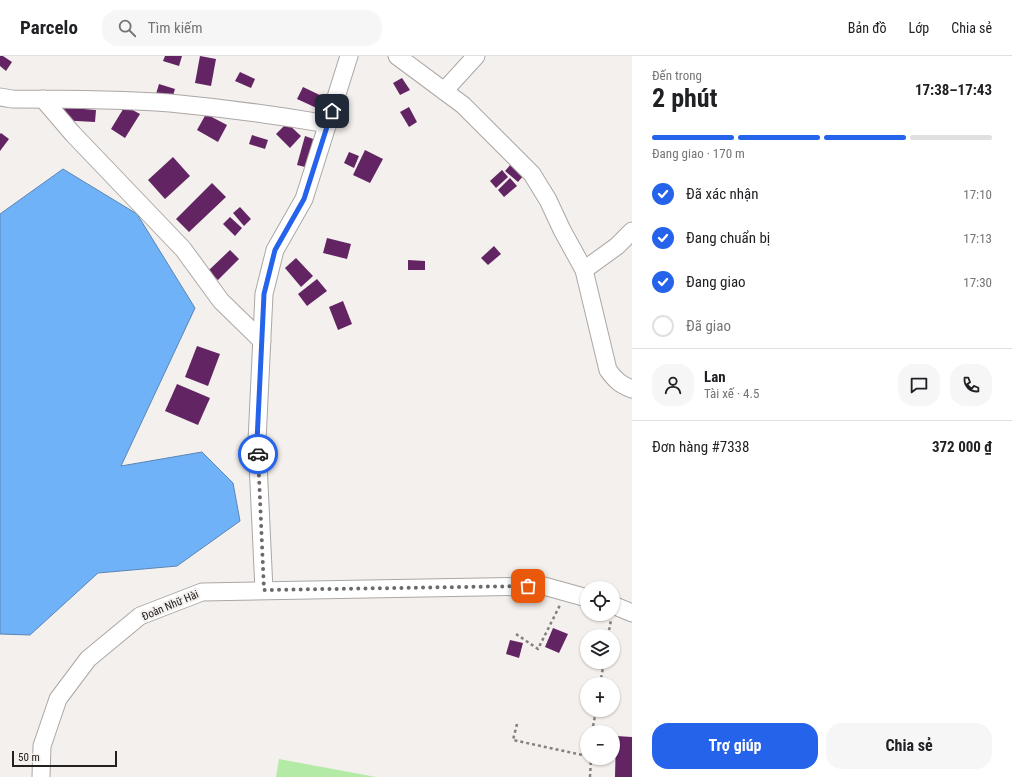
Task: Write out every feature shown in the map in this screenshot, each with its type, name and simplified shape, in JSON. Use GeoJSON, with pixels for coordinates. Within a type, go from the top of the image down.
{"type":"FeatureCollection","features":[{"type":"Feature","properties":{"kind":"street"},"geometry":{"type":"LineString","coordinates":[[264,590],[257,441],[264,294],[275,250],[304,199],[349,56]]}},
{"type":"Feature","properties":{"kind":"street"},"geometry":{"type":"LineString","coordinates":[[397,56],[462,105],[532,174],[548,200],[562,230],[584,270],[608,370],[615,380],[632,389]]}},
{"type":"Feature","properties":{"kind":"street"},"geometry":{"type":"LineString","coordinates":[[444,91],[476,56]]}},
{"type":"Feature","properties":{"kind":"street"},"geometry":{"type":"LineString","coordinates":[[0,97],[12,99],[91,99],[170,103],[270,114],[328,124]]}},
{"type":"Feature","properties":{"kind":"street"},"geometry":{"type":"LineString","coordinates":[[43,99],[74,134],[183,249],[221,301],[262,342]]}},
{"type":"Feature","properties":{"kind":"street"},"geometry":{"type":"LineString","coordinates":[[584,270],[617,246],[632,231]]}},
{"type":"Feature","properties":{"kind":"street","name":"Đoàn Nhữ Hài"},"geometry":{"type":"LineString","coordinates":[[41,777],[42,746],[58,698],[88,659],[140,616],[202,592],[544,586],[580,596]]}},
{"type":"Feature","properties":{"kind":"street"},"geometry":{"type":"LineString","coordinates":[[620,608],[632,614]]}},
{"type":"Feature","properties":{"kind":"path"},"geometry":{"type":"LineString","coordinates":[[516,634],[538,649],[567,592]]}},
{"type":"Feature","properties":{"kind":"path"},"geometry":{"type":"LineString","coordinates":[[517,724],[513,740],[580,754]]}},
{"type":"Feature","properties":{"kind":"path"},"geometry":{"type":"LineString","coordinates":[[590,765],[590,777]]}},
{"type":"Feature","properties":{"kind":"green space"},"geometry":{"type":"Polygon","coordinates":[[[279,759],[376,777],[276,777],[279,759]]]}},
{"type":"Feature","properties":{"kind":"water"},"geometry":{"type":"Polygon","coordinates":[[[63,169],[137,214],[195,308],[121,466],[202,452],[233,483],[240,521],[177,566],[98,573],[30,635],[0,634],[0,214],[63,169]]]}},
{"type":"Feature","properties":{"kind":"building"},"geometry":{"type":"Polygon","coordinates":[[[0,56],[3,56],[12,62],[6,71],[0,66],[0,56]]]}},
{"type":"Feature","properties":{"kind":"building"},"geometry":{"type":"Polygon","coordinates":[[[165,56],[182,56],[179,66],[163,61],[165,56]]]}},
{"type":"Feature","properties":{"kind":"building"},"geometry":{"type":"Polygon","coordinates":[[[200,56],[216,59],[211,86],[195,83],[200,56]]]}},
{"type":"Feature","properties":{"kind":"building"},"geometry":{"type":"Polygon","coordinates":[[[240,72],[255,79],[251,88],[235,81],[240,72]]]}},
{"type":"Feature","properties":{"kind":"building"},"geometry":{"type":"Polygon","coordinates":[[[402,78],[410,90],[400,95],[393,83],[402,78]]]}},
{"type":"Feature","properties":{"kind":"building"},"geometry":{"type":"Polygon","coordinates":[[[159,84],[175,89],[172,99],[156,94],[159,84]]]}},
{"type":"Feature","properties":{"kind":"building"},"geometry":{"type":"Polygon","coordinates":[[[303,87],[326,98],[321,110],[297,99],[303,87]]]}},
{"type":"Feature","properties":{"kind":"building"},"geometry":{"type":"Polygon","coordinates":[[[125,106],[140,114],[125,138],[111,129],[125,106]]]}},
{"type":"Feature","properties":{"kind":"building"},"geometry":{"type":"Polygon","coordinates":[[[59,107],[96,110],[95,122],[58,120],[59,107]]]}},
{"type":"Feature","properties":{"kind":"building"},"geometry":{"type":"Polygon","coordinates":[[[409,107],[417,122],[409,127],[400,112],[409,107]]]}},
{"type":"Feature","properties":{"kind":"building"},"geometry":{"type":"Polygon","coordinates":[[[206,114],[227,125],[218,142],[197,130],[206,114]]]}},
{"type":"Feature","properties":{"kind":"building"},"geometry":{"type":"Polygon","coordinates":[[[287,123],[301,136],[290,148],[276,134],[287,123]]]}},
{"type":"Feature","properties":{"kind":"building"},"geometry":{"type":"Polygon","coordinates":[[[1,133],[9,139],[0,151],[0,134],[1,133]]]}},
{"type":"Feature","properties":{"kind":"building"},"geometry":{"type":"Polygon","coordinates":[[[252,135],[268,140],[265,149],[249,144],[252,135]]]}},
{"type":"Feature","properties":{"kind":"building"},"geometry":{"type":"Polygon","coordinates":[[[305,136],[316,140],[309,168],[297,165],[305,136]]]}},
{"type":"Feature","properties":{"kind":"building"},"geometry":{"type":"Polygon","coordinates":[[[365,150],[383,159],[370,183],[353,175],[365,150]]]}},
{"type":"Feature","properties":{"kind":"building"},"geometry":{"type":"Polygon","coordinates":[[[349,152],[359,156],[354,168],[344,163],[349,152]]]}},
{"type":"Feature","properties":{"kind":"building"},"geometry":{"type":"Polygon","coordinates":[[[173,157],[190,176],[165,199],[148,180],[173,157]]]}},
{"type":"Feature","properties":{"kind":"building"},"geometry":{"type":"Polygon","coordinates":[[[511,164],[524,175],[518,182],[505,171],[511,164]]]}},
{"type":"Feature","properties":{"kind":"building"},"geometry":{"type":"Polygon","coordinates":[[[502,170],[508,177],[496,188],[490,181],[502,170]]]}},
{"type":"Feature","properties":{"kind":"building"},"geometry":{"type":"Polygon","coordinates":[[[510,178],[517,186],[504,197],[498,190],[510,178]]]}},
{"type":"Feature","properties":{"kind":"building"},"geometry":{"type":"Polygon","coordinates":[[[212,183],[226,197],[189,232],[176,219],[212,183]]]}},
{"type":"Feature","properties":{"kind":"building"},"geometry":{"type":"Polygon","coordinates":[[[240,207],[251,219],[244,226],[233,213],[240,207]]]}},
{"type":"Feature","properties":{"kind":"building"},"geometry":{"type":"Polygon","coordinates":[[[230,217],[242,228],[235,236],[223,224],[230,217]]]}},
{"type":"Feature","properties":{"kind":"building"},"geometry":{"type":"Polygon","coordinates":[[[327,238],[351,244],[347,259],[323,253],[327,238]]]}},
{"type":"Feature","properties":{"kind":"building"},"geometry":{"type":"Polygon","coordinates":[[[494,246],[501,254],[488,265],[481,258],[494,246]]]}},
{"type":"Feature","properties":{"kind":"building"},"geometry":{"type":"Polygon","coordinates":[[[230,250],[239,259],[218,280],[208,271],[230,250]]]}},
{"type":"Feature","properties":{"kind":"building"},"geometry":{"type":"Polygon","coordinates":[[[296,258],[313,276],[301,287],[285,268],[296,258]]]}},
{"type":"Feature","properties":{"kind":"building"},"geometry":{"type":"Polygon","coordinates":[[[408,260],[425,261],[425,270],[408,270],[408,260]]]}},
{"type":"Feature","properties":{"kind":"building"},"geometry":{"type":"Polygon","coordinates":[[[317,279],[327,291],[307,306],[298,294],[317,279]]]}},
{"type":"Feature","properties":{"kind":"building"},"geometry":{"type":"Polygon","coordinates":[[[343,301],[352,324],[338,330],[329,307],[343,301]]]}},
{"type":"Feature","properties":{"kind":"building"},"geometry":{"type":"Polygon","coordinates":[[[197,346],[220,354],[208,386],[185,377],[197,346]]]}},
{"type":"Feature","properties":{"kind":"building"},"geometry":{"type":"Polygon","coordinates":[[[177,384],[210,398],[198,425],[165,411],[177,384]]]}},
{"type":"Feature","properties":{"kind":"building"},"geometry":{"type":"Polygon","coordinates":[[[553,628],[568,634],[559,653],[545,647],[553,628]]]}},
{"type":"Feature","properties":{"kind":"building"},"geometry":{"type":"Polygon","coordinates":[[[510,640],[523,643],[519,658],[506,654],[510,640]]]}},
{"type":"Feature","properties":{"kind":"building"},"geometry":{"type":"Polygon","coordinates":[[[620,736],[632,737],[632,777],[615,777],[615,765],[620,765],[620,736]]]}},
{"type":"Feature","properties":{"kind":"way so far"},"geometry":{"type":"LineString","coordinates":[[258,454],[264,590],[528,586]]}},
{"type":"Feature","properties":{"kind":"route"},"geometry":{"type":"LineString","coordinates":[[258,454],[257,441],[264,294],[275,250],[304,199],[332,111]]}}]}
